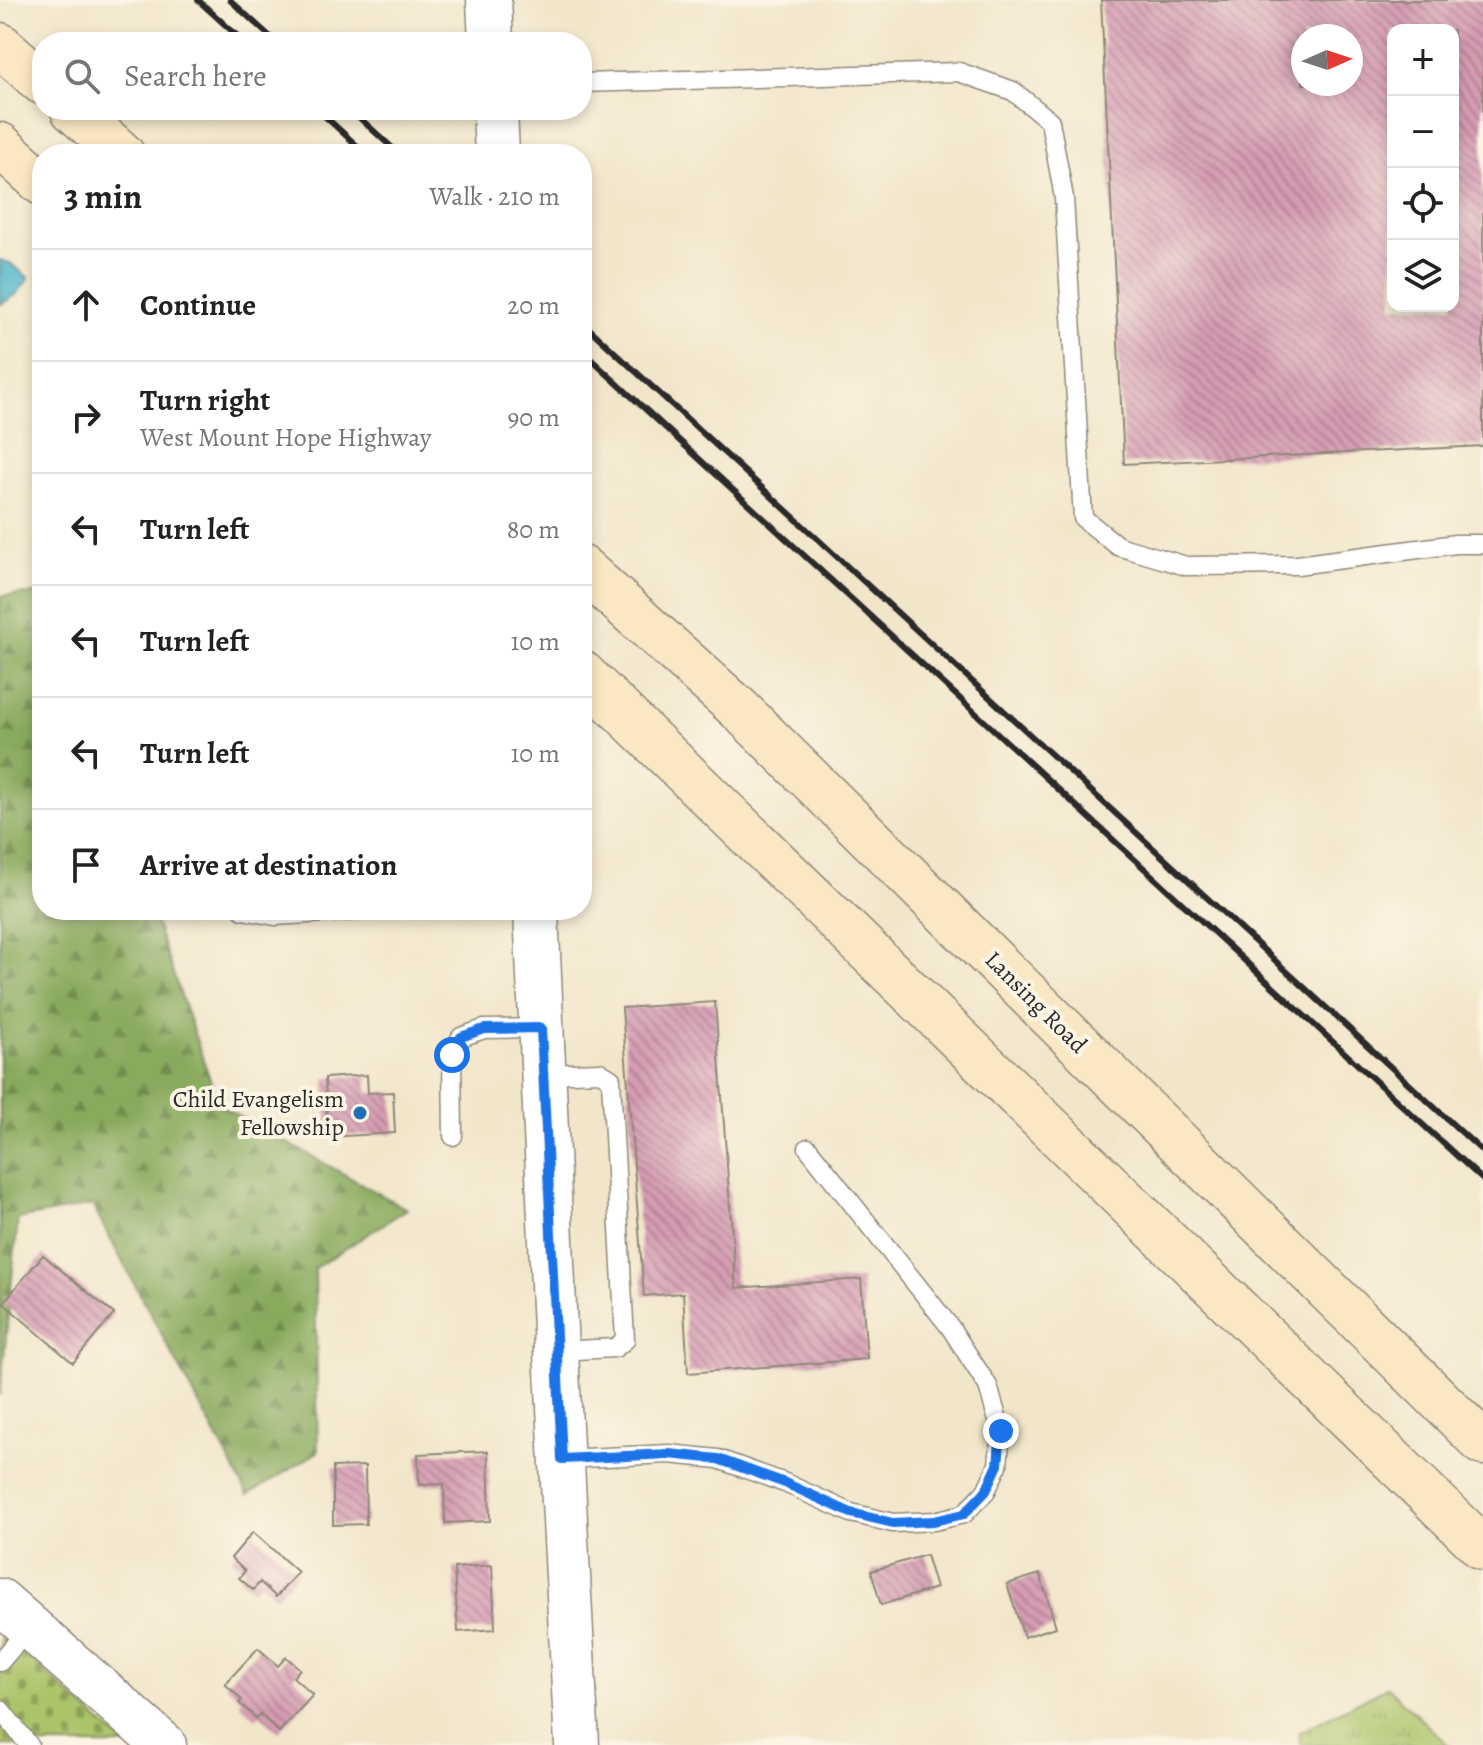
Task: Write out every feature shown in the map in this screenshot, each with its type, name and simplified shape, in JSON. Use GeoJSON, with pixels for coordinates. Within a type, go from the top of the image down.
{"type":"FeatureCollection","features":[{"type":"Feature","properties":{"kind":"main road"},"geometry":{"type":"LineString","coordinates":[[0,45],[32,73]]}},
{"type":"Feature","properties":{"kind":"main road"},"geometry":{"type":"LineString","coordinates":[[84,120],[111,144]]}},
{"type":"Feature","properties":{"kind":"main road"},"geometry":{"type":"LineString","coordinates":[[0,145],[32,174]]}},
{"type":"Feature","properties":{"kind":"main road","name":"Lansing Road"},"geometry":{"type":"LineString","coordinates":[[592,577],[739,709],[1483,1443]]}},
{"type":"Feature","properties":{"kind":"main road"},"geometry":{"type":"LineString","coordinates":[[592,683],[1483,1548]]}},
{"type":"Feature","properties":{"kind":"street"},"geometry":{"type":"LineString","coordinates":[[489,0],[491,32]]}},
{"type":"Feature","properties":{"kind":"street"},"geometry":{"type":"LineString","coordinates":[[495,120],[497,144]]}},
{"type":"Feature","properties":{"kind":"street"},"geometry":{"type":"LineString","coordinates":[[536,920],[577,1745]]}},
{"type":"Feature","properties":{"kind":"street"},"geometry":{"type":"LineString","coordinates":[[15,1614],[164,1745]]}},
{"type":"Feature","properties":{"kind":"lane"},"geometry":{"type":"LineString","coordinates":[[592,83],[959,72],[1013,91],[1050,121],[1064,198],[1083,518],[1118,546],[1186,566],[1297,565],[1456,544],[1483,544]]}},
{"type":"Feature","properties":{"kind":"lane"},"geometry":{"type":"LineString","coordinates":[[453,1136],[452,1055],[461,1037],[484,1029],[541,1028]]}},
{"type":"Feature","properties":{"kind":"lane"},"geometry":{"type":"LineString","coordinates":[[543,1074],[600,1072],[611,1079],[625,1340],[615,1348],[556,1351]]}},
{"type":"Feature","properties":{"kind":"lane"},"geometry":{"type":"LineString","coordinates":[[562,1459],[669,1454],[718,1459],[785,1483],[851,1513],[893,1523],[934,1521],[964,1514],[986,1491],[998,1465],[1001,1431],[988,1386],[950,1327],[808,1148]]}},
{"type":"Feature","properties":{"kind":"lane"},"geometry":{"type":"LineString","coordinates":[[0,1662],[15,1614]]}},
{"type":"Feature","properties":{"kind":"lane"},"geometry":{"type":"LineString","coordinates":[[0,1709],[29,1745]]}},
{"type":"Feature","properties":{"kind":"green space"},"geometry":{"type":"Polygon","coordinates":[[[32,594],[32,920],[154,920],[219,1105],[407,1209],[315,1268],[318,1452],[248,1495],[92,1205],[18,1219],[0,1396],[0,596],[32,594]]]}},
{"type":"Feature","properties":{"kind":"green space"},"geometry":{"type":"Polygon","coordinates":[[[0,1632],[126,1745],[0,1745],[0,1632]]]}},
{"type":"Feature","properties":{"kind":"green space"},"geometry":{"type":"Polygon","coordinates":[[[1387,1687],[1448,1745],[1301,1745],[1298,1733],[1387,1687]]]}},
{"type":"Feature","properties":{"kind":"water"},"geometry":{"type":"Polygon","coordinates":[[[0,260],[10,263],[29,278],[17,294],[0,305],[0,260]]]}},
{"type":"Feature","properties":{"kind":"building"},"geometry":{"type":"Polygon","coordinates":[[[1101,0],[1483,0],[1483,446],[1124,464],[1101,0]]]}},
{"type":"Feature","properties":{"kind":"building"},"geometry":{"type":"Polygon","coordinates":[[[715,1002],[736,1288],[861,1279],[867,1359],[688,1373],[683,1293],[644,1296],[622,1008],[715,1002]]]}},
{"type":"Feature","properties":{"kind":"building","name":"Child Evangelism Fellowship"},"geometry":{"type":"Polygon","coordinates":[[[367,1075],[368,1093],[393,1092],[395,1133],[328,1137],[325,1078],[367,1075]]]}},
{"type":"Feature","properties":{"kind":"building"},"geometry":{"type":"Polygon","coordinates":[[[43,1255],[114,1314],[73,1363],[3,1303],[43,1255]]]}},
{"type":"Feature","properties":{"kind":"building"},"geometry":{"type":"Polygon","coordinates":[[[488,1451],[490,1521],[445,1523],[444,1484],[419,1485],[418,1454],[488,1451]]]}},
{"type":"Feature","properties":{"kind":"building"},"geometry":{"type":"Polygon","coordinates":[[[365,1466],[366,1524],[333,1525],[333,1467],[365,1466]]]}},
{"type":"Feature","properties":{"kind":"building"},"geometry":{"type":"Polygon","coordinates":[[[253,1532],[298,1572],[276,1597],[260,1582],[253,1590],[239,1578],[245,1571],[231,1558],[253,1532]]]}},
{"type":"Feature","properties":{"kind":"building"},"geometry":{"type":"Polygon","coordinates":[[[926,1555],[936,1588],[881,1605],[871,1571],[926,1555]]]}},
{"type":"Feature","properties":{"kind":"building"},"geometry":{"type":"Polygon","coordinates":[[[492,1565],[495,1629],[458,1632],[454,1568],[492,1565]]]}},
{"type":"Feature","properties":{"kind":"building"},"geometry":{"type":"Polygon","coordinates":[[[1040,1574],[1056,1627],[1024,1637],[1007,1584],[1040,1574]]]}},
{"type":"Feature","properties":{"kind":"building"},"geometry":{"type":"Polygon","coordinates":[[[258,1648],[278,1666],[286,1657],[300,1669],[293,1677],[313,1695],[279,1732],[260,1714],[256,1718],[239,1703],[242,1700],[225,1684],[258,1648]]]}},
{"type":"Feature","properties":{"kind":"railway"},"geometry":{"type":"LineString","coordinates":[[198,0],[233,32]]}},
{"type":"Feature","properties":{"kind":"railway"},"geometry":{"type":"LineString","coordinates":[[230,0],[265,32]]}},
{"type":"Feature","properties":{"kind":"railway"},"geometry":{"type":"LineString","coordinates":[[329,120],[355,144]]}},
{"type":"Feature","properties":{"kind":"railway"},"geometry":{"type":"LineString","coordinates":[[362,120],[388,144]]}},
{"type":"Feature","properties":{"kind":"railway"},"geometry":{"type":"LineString","coordinates":[[592,331],[1483,1152]]}},
{"type":"Feature","properties":{"kind":"railway"},"geometry":{"type":"LineString","coordinates":[[592,360],[1483,1180]]}},
{"type":"Feature","properties":{"kind":"place","name":"Child Evangelism Fellowship"},"geometry":{"type":"Point","coordinates":[360,1113]}},
{"type":"Feature","properties":{"kind":"route"},"geometry":{"type":"LineString","coordinates":[[452,1055],[461,1037],[484,1029],[541,1028],[562,1459],[669,1454],[718,1459],[785,1483],[851,1513],[893,1523],[934,1521],[964,1514],[986,1491],[998,1465],[1001,1431]]}}]}
